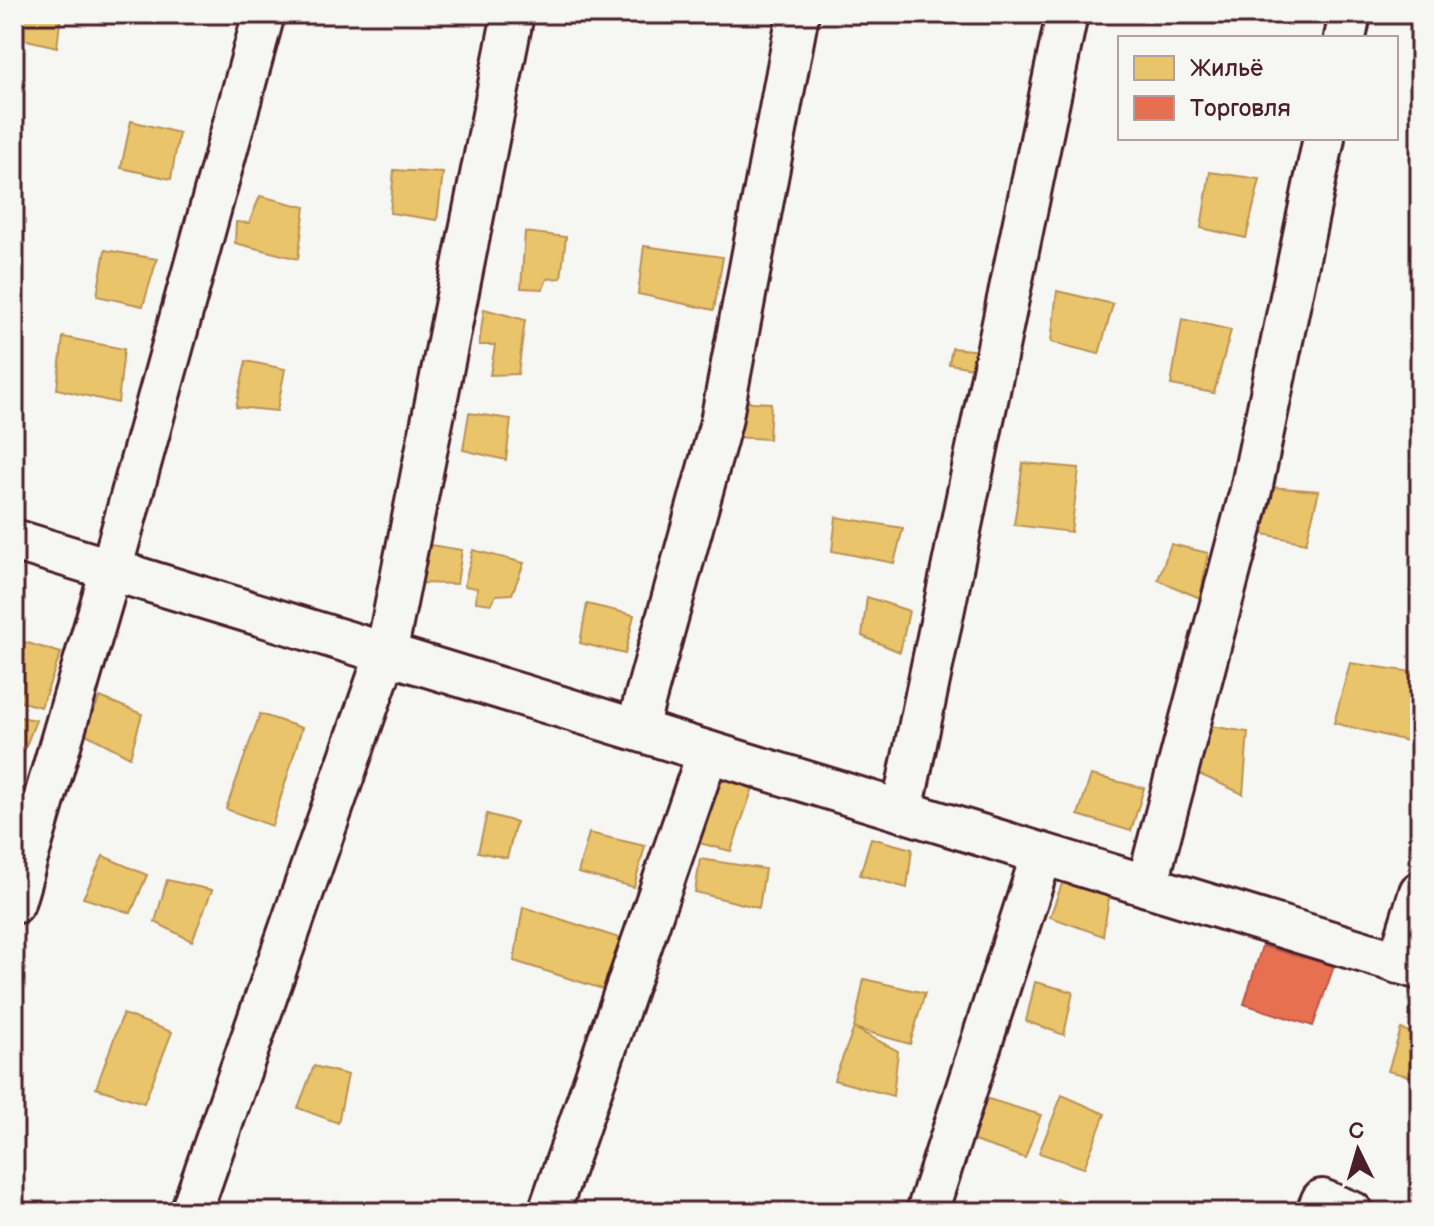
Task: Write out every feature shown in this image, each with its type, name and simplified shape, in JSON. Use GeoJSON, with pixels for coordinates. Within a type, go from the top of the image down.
{"type":"FeatureCollection","features":[{"type":"Feature","properties":{"kind":"street"},"geometry":{"type":"LineString","coordinates":[[14,903],[111,570],[264,14]]}},
{"type":"Feature","properties":{"kind":"street"},"geometry":{"type":"LineString","coordinates":[[191,1212],[386,654],[513,14]]}},
{"type":"Feature","properties":{"kind":"street"},"geometry":{"type":"LineString","coordinates":[[637,728],[721,422],[798,14]]}},
{"type":"Feature","properties":{"kind":"street"},"geometry":{"type":"LineString","coordinates":[[902,811],[1067,14]]}},
{"type":"Feature","properties":{"kind":"street"},"geometry":{"type":"LineString","coordinates":[[1345,36],[1350,14]]}},
{"type":"Feature","properties":{"kind":"street"},"geometry":{"type":"LineString","coordinates":[[1147,886],[1251,490],[1324,140]]}},
{"type":"Feature","properties":{"kind":"street"},"geometry":{"type":"LineString","coordinates":[[14,540],[1409,966],[1420,892]]}},
{"type":"Feature","properties":{"kind":"street"},"geometry":{"type":"LineString","coordinates":[[549,1212],[708,752]]}},
{"type":"Feature","properties":{"kind":"street"},"geometry":{"type":"LineString","coordinates":[[927,1212],[1042,854]]}},
{"type":"Feature","properties":{"kind":"street"},"geometry":{"type":"LineString","coordinates":[[1317,1212],[1322,1200],[1352,1212]]}},
{"type":"Feature","properties":{"kind":"building: Жильё"},"geometry":{"type":"Polygon","coordinates":[[[18,14],[61,14],[57,47],[14,37],[18,14]]]}},
{"type":"Feature","properties":{"kind":"building: Жильё"},"geometry":{"type":"Polygon","coordinates":[[[131,121],[179,133],[171,179],[121,168],[131,121]]]}},
{"type":"Feature","properties":{"kind":"building: Жильё"},"geometry":{"type":"Polygon","coordinates":[[[394,170],[443,173],[437,220],[390,213],[394,170]]]}},
{"type":"Feature","properties":{"kind":"building: Жильё"},"geometry":{"type":"Polygon","coordinates":[[[1210,172],[1260,179],[1246,238],[1201,228],[1210,172]]]}},
{"type":"Feature","properties":{"kind":"building: Жильё"},"geometry":{"type":"Polygon","coordinates":[[[260,196],[305,207],[298,259],[235,243],[236,222],[249,223],[260,196]]]}},
{"type":"Feature","properties":{"kind":"building: Жильё"},"geometry":{"type":"Polygon","coordinates":[[[525,232],[566,237],[561,278],[547,279],[543,289],[521,288],[525,232]]]}},
{"type":"Feature","properties":{"kind":"building: Жильё"},"geometry":{"type":"Polygon","coordinates":[[[644,246],[723,257],[714,310],[638,294],[644,246]]]}},
{"type":"Feature","properties":{"kind":"building: Жильё"},"geometry":{"type":"Polygon","coordinates":[[[105,250],[157,259],[143,306],[97,296],[105,250]]]}},
{"type":"Feature","properties":{"kind":"building: Жильё"},"geometry":{"type":"Polygon","coordinates":[[[1057,291],[1113,304],[1099,354],[1051,342],[1057,291]]]}},
{"type":"Feature","properties":{"kind":"building: Жильё"},"geometry":{"type":"Polygon","coordinates":[[[484,309],[525,320],[518,374],[490,375],[495,345],[479,345],[484,309]]]}},
{"type":"Feature","properties":{"kind":"building: Жильё"},"geometry":{"type":"Polygon","coordinates":[[[1182,319],[1231,330],[1214,393],[1171,385],[1182,319]]]}},
{"type":"Feature","properties":{"kind":"building: Жильё"},"geometry":{"type":"Polygon","coordinates":[[[63,337],[124,349],[118,403],[57,389],[63,337]]]}},
{"type":"Feature","properties":{"kind":"building: Жильё"},"geometry":{"type":"Polygon","coordinates":[[[952,348],[980,351],[978,369],[949,364],[952,348]]]}},
{"type":"Feature","properties":{"kind":"building: Жильё"},"geometry":{"type":"Polygon","coordinates":[[[246,361],[285,369],[277,411],[236,407],[246,361]]]}},
{"type":"Feature","properties":{"kind":"building: Жильё"},"geometry":{"type":"Polygon","coordinates":[[[734,401],[771,403],[769,439],[732,437],[734,401]]]}},
{"type":"Feature","properties":{"kind":"building: Жильё"},"geometry":{"type":"Polygon","coordinates":[[[469,413],[511,419],[506,460],[463,450],[469,413]]]}},
{"type":"Feature","properties":{"kind":"building: Жильё"},"geometry":{"type":"Polygon","coordinates":[[[1023,463],[1079,468],[1071,532],[1014,525],[1023,463]]]}},
{"type":"Feature","properties":{"kind":"building: Жильё"},"geometry":{"type":"Polygon","coordinates":[[[1269,487],[1319,491],[1306,543],[1259,533],[1269,487]]]}},
{"type":"Feature","properties":{"kind":"building: Жильё"},"geometry":{"type":"Polygon","coordinates":[[[836,517],[903,528],[894,563],[832,551],[836,517]]]}},
{"type":"Feature","properties":{"kind":"building: Жильё"},"geometry":{"type":"Polygon","coordinates":[[[424,544],[462,550],[457,584],[417,583],[424,544]]]}},
{"type":"Feature","properties":{"kind":"building: Жильё"},"geometry":{"type":"Polygon","coordinates":[[[1171,544],[1208,553],[1200,598],[1158,580],[1171,544]]]}},
{"type":"Feature","properties":{"kind":"building: Жильё"},"geometry":{"type":"Polygon","coordinates":[[[473,550],[524,563],[512,594],[496,595],[491,604],[476,602],[477,588],[464,586],[473,550]]]}},
{"type":"Feature","properties":{"kind":"building: Жильё"},"geometry":{"type":"Polygon","coordinates":[[[867,597],[909,611],[900,652],[862,636],[867,597]]]}},
{"type":"Feature","properties":{"kind":"building: Жильё"},"geometry":{"type":"Polygon","coordinates":[[[587,604],[634,615],[625,654],[580,643],[587,604]]]}},
{"type":"Feature","properties":{"kind":"building: Жильё"},"geometry":{"type":"Polygon","coordinates":[[[14,639],[61,653],[41,707],[14,700],[14,639]]]}},
{"type":"Feature","properties":{"kind":"building: Жильё"},"geometry":{"type":"Polygon","coordinates":[[[1350,663],[1420,673],[1420,718],[1411,742],[1334,723],[1350,663]]]}},
{"type":"Feature","properties":{"kind":"building: Жильё"},"geometry":{"type":"Polygon","coordinates":[[[100,697],[142,714],[130,757],[84,733],[100,697]]]}},
{"type":"Feature","properties":{"kind":"building: Жильё"},"geometry":{"type":"Polygon","coordinates":[[[260,714],[302,728],[272,826],[226,809],[260,714]]]}},
{"type":"Feature","properties":{"kind":"building: Жильё"},"geometry":{"type":"Polygon","coordinates":[[[14,716],[36,720],[17,769],[14,768],[14,716]]]}},
{"type":"Feature","properties":{"kind":"building: Жильё"},"geometry":{"type":"Polygon","coordinates":[[[1204,725],[1248,732],[1243,794],[1190,770],[1204,725]]]}},
{"type":"Feature","properties":{"kind":"building: Жильё"},"geometry":{"type":"Polygon","coordinates":[[[723,773],[755,782],[731,851],[699,843],[723,773]]]}},
{"type":"Feature","properties":{"kind":"building: Жильё"},"geometry":{"type":"Polygon","coordinates":[[[1091,775],[1144,788],[1131,831],[1078,815],[1091,775]]]}},
{"type":"Feature","properties":{"kind":"building: Жильё"},"geometry":{"type":"Polygon","coordinates":[[[487,814],[516,822],[507,858],[478,852],[487,814]]]}},
{"type":"Feature","properties":{"kind":"building: Жильё"},"geometry":{"type":"Polygon","coordinates":[[[589,833],[645,846],[634,887],[578,873],[589,833]]]}},
{"type":"Feature","properties":{"kind":"building: Жильё"},"geometry":{"type":"Polygon","coordinates":[[[871,838],[912,849],[907,888],[860,875],[871,838]]]}},
{"type":"Feature","properties":{"kind":"building: Жильё"},"geometry":{"type":"Polygon","coordinates":[[[103,856],[147,875],[131,913],[83,898],[103,856]]]}},
{"type":"Feature","properties":{"kind":"building: Жильё"},"geometry":{"type":"Polygon","coordinates":[[[700,859],[765,869],[759,908],[695,892],[700,859]]]}},
{"type":"Feature","properties":{"kind":"building: Жильё"},"geometry":{"type":"Polygon","coordinates":[[[1064,878],[1110,891],[1103,936],[1050,917],[1064,878]]]}},
{"type":"Feature","properties":{"kind":"building: Жильё"},"geometry":{"type":"Polygon","coordinates":[[[167,880],[212,890],[192,941],[155,922],[167,880]]]}},
{"type":"Feature","properties":{"kind":"building: Жильё"},"geometry":{"type":"Polygon","coordinates":[[[523,907],[628,941],[612,992],[514,961],[523,907]]]}},
{"type":"Feature","properties":{"kind":"building: Жильё"},"geometry":{"type":"Polygon","coordinates":[[[864,979],[925,993],[910,1044],[854,1028],[864,979]]]}},
{"type":"Feature","properties":{"kind":"building: Жильё"},"geometry":{"type":"Polygon","coordinates":[[[1035,982],[1073,992],[1064,1035],[1026,1021],[1035,982]]]}},
{"type":"Feature","properties":{"kind":"building: Жильё"},"geometry":{"type":"Polygon","coordinates":[[[123,1014],[172,1032],[144,1103],[96,1088],[123,1014]]]}},
{"type":"Feature","properties":{"kind":"building: Жильё"},"geometry":{"type":"Polygon","coordinates":[[[854,1028],[898,1051],[893,1096],[834,1080],[854,1028]]]}},
{"type":"Feature","properties":{"kind":"building: Жильё"},"geometry":{"type":"Polygon","coordinates":[[[1401,1029],[1420,1036],[1420,1079],[1388,1071],[1401,1029]]]}},
{"type":"Feature","properties":{"kind":"building: Жильё"},"geometry":{"type":"Polygon","coordinates":[[[314,1066],[348,1075],[338,1123],[298,1108],[314,1066]]]}},
{"type":"Feature","properties":{"kind":"building: Жильё"},"geometry":{"type":"Polygon","coordinates":[[[1062,1095],[1105,1114],[1084,1168],[1039,1153],[1062,1095]]]}},
{"type":"Feature","properties":{"kind":"building: Жильё"},"geometry":{"type":"Polygon","coordinates":[[[985,1098],[1041,1115],[1025,1158],[971,1140],[985,1098]]]}},
{"type":"Feature","properties":{"kind":"building: Жильё"},"geometry":{"type":"Polygon","coordinates":[[[1057,1199],[1097,1212],[1052,1212],[1057,1199]]]}},
{"type":"Feature","properties":{"kind":"building: Торговля"},"geometry":{"type":"Polygon","coordinates":[[[1262,946],[1334,966],[1313,1026],[1244,1004],[1262,946]]]}}]}
